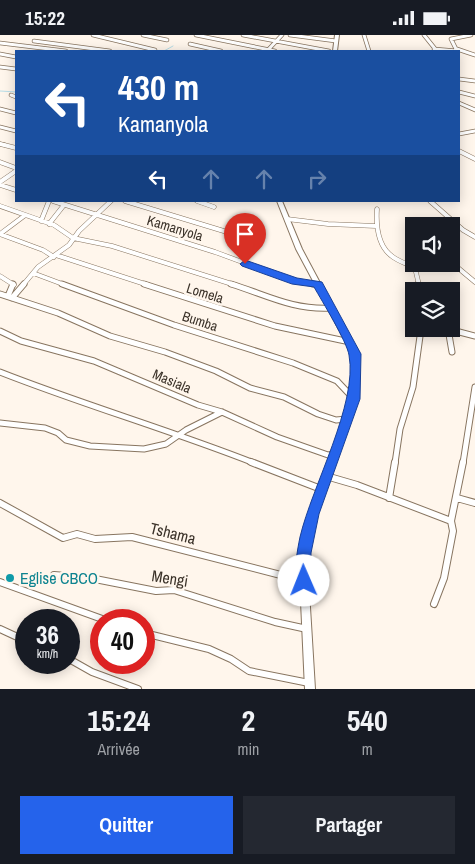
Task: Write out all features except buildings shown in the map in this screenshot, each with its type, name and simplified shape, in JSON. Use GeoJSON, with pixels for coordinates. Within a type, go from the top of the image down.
{"type":"FeatureCollection","features":[{"type":"Feature","properties":{"kind":"street"},"geometry":{"type":"LineString","coordinates":[[93,35],[155,49]]}},
{"type":"Feature","properties":{"kind":"street"},"geometry":{"type":"LineString","coordinates":[[143,35],[168,39]]}},
{"type":"Feature","properties":{"kind":"street"},"geometry":{"type":"LineString","coordinates":[[196,35],[263,50]]}},
{"type":"Feature","properties":{"kind":"street"},"geometry":{"type":"LineString","coordinates":[[243,35],[323,50]]}},
{"type":"Feature","properties":{"kind":"street"},"geometry":{"type":"LineString","coordinates":[[268,50],[282,35]]}},
{"type":"Feature","properties":{"kind":"street"},"geometry":{"type":"LineString","coordinates":[[290,35],[336,41]]}},
{"type":"Feature","properties":{"kind":"street"},"geometry":{"type":"LineString","coordinates":[[335,50],[337,35]]}},
{"type":"Feature","properties":{"kind":"street"},"geometry":{"type":"LineString","coordinates":[[364,35],[369,50]]}},
{"type":"Feature","properties":{"kind":"street"},"geometry":{"type":"LineString","coordinates":[[424,35],[436,50]]}},
{"type":"Feature","properties":{"kind":"street"},"geometry":{"type":"LineString","coordinates":[[471,35],[451,39],[457,49],[475,55]]}},
{"type":"Feature","properties":{"kind":"street"},"geometry":{"type":"LineString","coordinates":[[29,46],[38,37]]}},
{"type":"Feature","properties":{"kind":"street"},"geometry":{"type":"LineString","coordinates":[[34,41],[101,50]]}},
{"type":"Feature","properties":{"kind":"street"},"geometry":{"type":"LineString","coordinates":[[0,43],[59,50]]}},
{"type":"Feature","properties":{"kind":"street"},"geometry":{"type":"LineString","coordinates":[[190,44],[217,50]]}},
{"type":"Feature","properties":{"kind":"street"},"geometry":{"type":"LineString","coordinates":[[0,55],[15,57]]}},
{"type":"Feature","properties":{"kind":"street"},"geometry":{"type":"LineString","coordinates":[[0,67],[15,69]]}},
{"type":"Feature","properties":{"kind":"street"},"geometry":{"type":"LineString","coordinates":[[460,79],[475,81]]}},
{"type":"Feature","properties":{"kind":"street"},"geometry":{"type":"LineString","coordinates":[[460,92],[475,96]]}},
{"type":"Feature","properties":{"kind":"street"},"geometry":{"type":"LineString","coordinates":[[11,95],[15,97]]}},
{"type":"Feature","properties":{"kind":"street"},"geometry":{"type":"LineString","coordinates":[[460,103],[475,110]]}},
{"type":"Feature","properties":{"kind":"street"},"geometry":{"type":"LineString","coordinates":[[0,109],[15,113]]}},
{"type":"Feature","properties":{"kind":"street"},"geometry":{"type":"LineString","coordinates":[[0,127],[15,131]]}},
{"type":"Feature","properties":{"kind":"street"},"geometry":{"type":"LineString","coordinates":[[0,132],[5,128]]}},
{"type":"Feature","properties":{"kind":"street"},"geometry":{"type":"LineString","coordinates":[[460,134],[475,131]]}},
{"type":"Feature","properties":{"kind":"street"},"geometry":{"type":"LineString","coordinates":[[0,144],[15,148]]}},
{"type":"Feature","properties":{"kind":"street"},"geometry":{"type":"LineString","coordinates":[[460,152],[475,159]]}},
{"type":"Feature","properties":{"kind":"street"},"geometry":{"type":"LineString","coordinates":[[0,162],[15,169]]}},
{"type":"Feature","properties":{"kind":"street"},"geometry":{"type":"LineString","coordinates":[[15,170],[0,184],[15,190]]}},
{"type":"Feature","properties":{"kind":"street"},"geometry":{"type":"LineString","coordinates":[[41,221],[50,202]]}},
{"type":"Feature","properties":{"kind":"street","name":"Kamanyola"},"geometry":{"type":"LineString","coordinates":[[54,202],[215,252],[296,282],[318,284]]}},
{"type":"Feature","properties":{"kind":"street"},"geometry":{"type":"LineString","coordinates":[[10,297],[38,267],[55,256],[111,202]]}},
{"type":"Feature","properties":{"kind":"street"},"geometry":{"type":"LineString","coordinates":[[128,202],[250,239]]}},
{"type":"Feature","properties":{"kind":"street"},"geometry":{"type":"LineString","coordinates":[[200,202],[214,207]]}},
{"type":"Feature","properties":{"kind":"street"},"geometry":{"type":"LineString","coordinates":[[155,636],[209,649],[231,659],[249,671],[310,686],[303,562],[306,538],[321,489],[354,399],[355,354],[299,249],[279,202]]}},
{"type":"Feature","properties":{"kind":"street"},"geometry":{"type":"LineString","coordinates":[[431,202],[463,230],[475,237]]}},
{"type":"Feature","properties":{"kind":"street"},"geometry":{"type":"LineString","coordinates":[[49,223],[64,205]]}},
{"type":"Feature","properties":{"kind":"street"},"geometry":{"type":"LineString","coordinates":[[0,206],[24,216],[49,223],[73,238],[112,246],[270,297],[288,305],[310,309],[331,308]]}},
{"type":"Feature","properties":{"kind":"street"},"geometry":{"type":"LineString","coordinates":[[377,209],[376,226],[390,255],[415,268],[418,282]]}},
{"type":"Feature","properties":{"kind":"street","name":"Lomela"},"geometry":{"type":"LineString","coordinates":[[24,216],[0,234],[55,256],[97,266],[238,317],[314,337],[350,342]]}},
{"type":"Feature","properties":{"kind":"street"},"geometry":{"type":"LineString","coordinates":[[287,219],[328,224],[376,226]]}},
{"type":"Feature","properties":{"kind":"street"},"geometry":{"type":"LineString","coordinates":[[460,270],[475,282]]}},
{"type":"Feature","properties":{"kind":"street","name":"Bumba"},"geometry":{"type":"LineString","coordinates":[[34,273],[174,325],[293,363],[337,381],[354,399]]}},
{"type":"Feature","properties":{"kind":"street"},"geometry":{"type":"LineString","coordinates":[[0,276],[14,284],[10,297]]}},
{"type":"Feature","properties":{"kind":"street"},"geometry":{"type":"LineString","coordinates":[[0,294],[58,313],[110,336],[173,355],[216,371],[250,388],[284,397],[318,414],[336,419],[347,419]]}},
{"type":"Feature","properties":{"kind":"street","name":"Masiala"},"geometry":{"type":"LineString","coordinates":[[0,331],[21,341],[94,361],[188,399],[198,405],[222,412],[277,437],[328,455],[334,454]]}},
{"type":"Feature","properties":{"kind":"street"},"geometry":{"type":"LineString","coordinates":[[460,332],[475,336]]}},
{"type":"Feature","properties":{"kind":"street"},"geometry":{"type":"LineString","coordinates":[[389,498],[400,429],[413,387],[420,337]]}},
{"type":"Feature","properties":{"kind":"street"},"geometry":{"type":"LineString","coordinates":[[449,337],[452,352]]}},
{"type":"Feature","properties":{"kind":"street"},"geometry":{"type":"LineString","coordinates":[[0,372],[48,391],[180,433],[321,489]]}},
{"type":"Feature","properties":{"kind":"street"},"geometry":{"type":"LineString","coordinates":[[434,604],[444,578],[453,531],[451,521],[457,498],[475,387]]}},
{"type":"Feature","properties":{"kind":"street"},"geometry":{"type":"LineString","coordinates":[[0,423],[24,424],[32,428],[55,431],[66,441],[102,449],[128,450],[161,445],[180,433],[222,412]]}},
{"type":"Feature","properties":{"kind":"street"},"geometry":{"type":"LineString","coordinates":[[326,476],[357,485],[451,521]]}},
{"type":"Feature","properties":{"kind":"street"},"geometry":{"type":"LineString","coordinates":[[457,498],[475,503]]}},
{"type":"Feature","properties":{"kind":"street","name":"Tshama"},"geometry":{"type":"LineString","coordinates":[[0,503],[63,538],[77,534],[95,539],[132,537],[304,581]]}},
{"type":"Feature","properties":{"kind":"street","name":"Mengi"},"geometry":{"type":"LineString","coordinates":[[54,575],[90,578],[156,591],[174,590],[275,622],[308,629]]}},
{"type":"Feature","properties":{"kind":"street"},"geometry":{"type":"LineString","coordinates":[[0,582],[90,615]]}},
{"type":"Feature","properties":{"kind":"street"},"geometry":{"type":"LineString","coordinates":[[0,629],[15,636]]}},
{"type":"Feature","properties":{"kind":"street"},"geometry":{"type":"LineString","coordinates":[[80,665],[92,672],[138,689]]}},
{"type":"Feature","properties":{"kind":"waterway"},"geometry":{"type":"LineString","coordinates":[[166,50],[173,46]]}},
{"type":"Feature","properties":{"kind":"waterway"},"geometry":{"type":"LineString","coordinates":[[0,91],[15,92]]}},
{"type":"Feature","properties":{"kind":"place","name":"Eglise CBCO"},"geometry":{"type":"Point","coordinates":[10,578]}},
{"type":"Feature","properties":{"kind":"route"},"geometry":{"type":"LineString","coordinates":[[245,264],[296,282],[318,284],[349,338],[355,354],[354,399],[312,514],[304,553],[304,581]]}}]}
